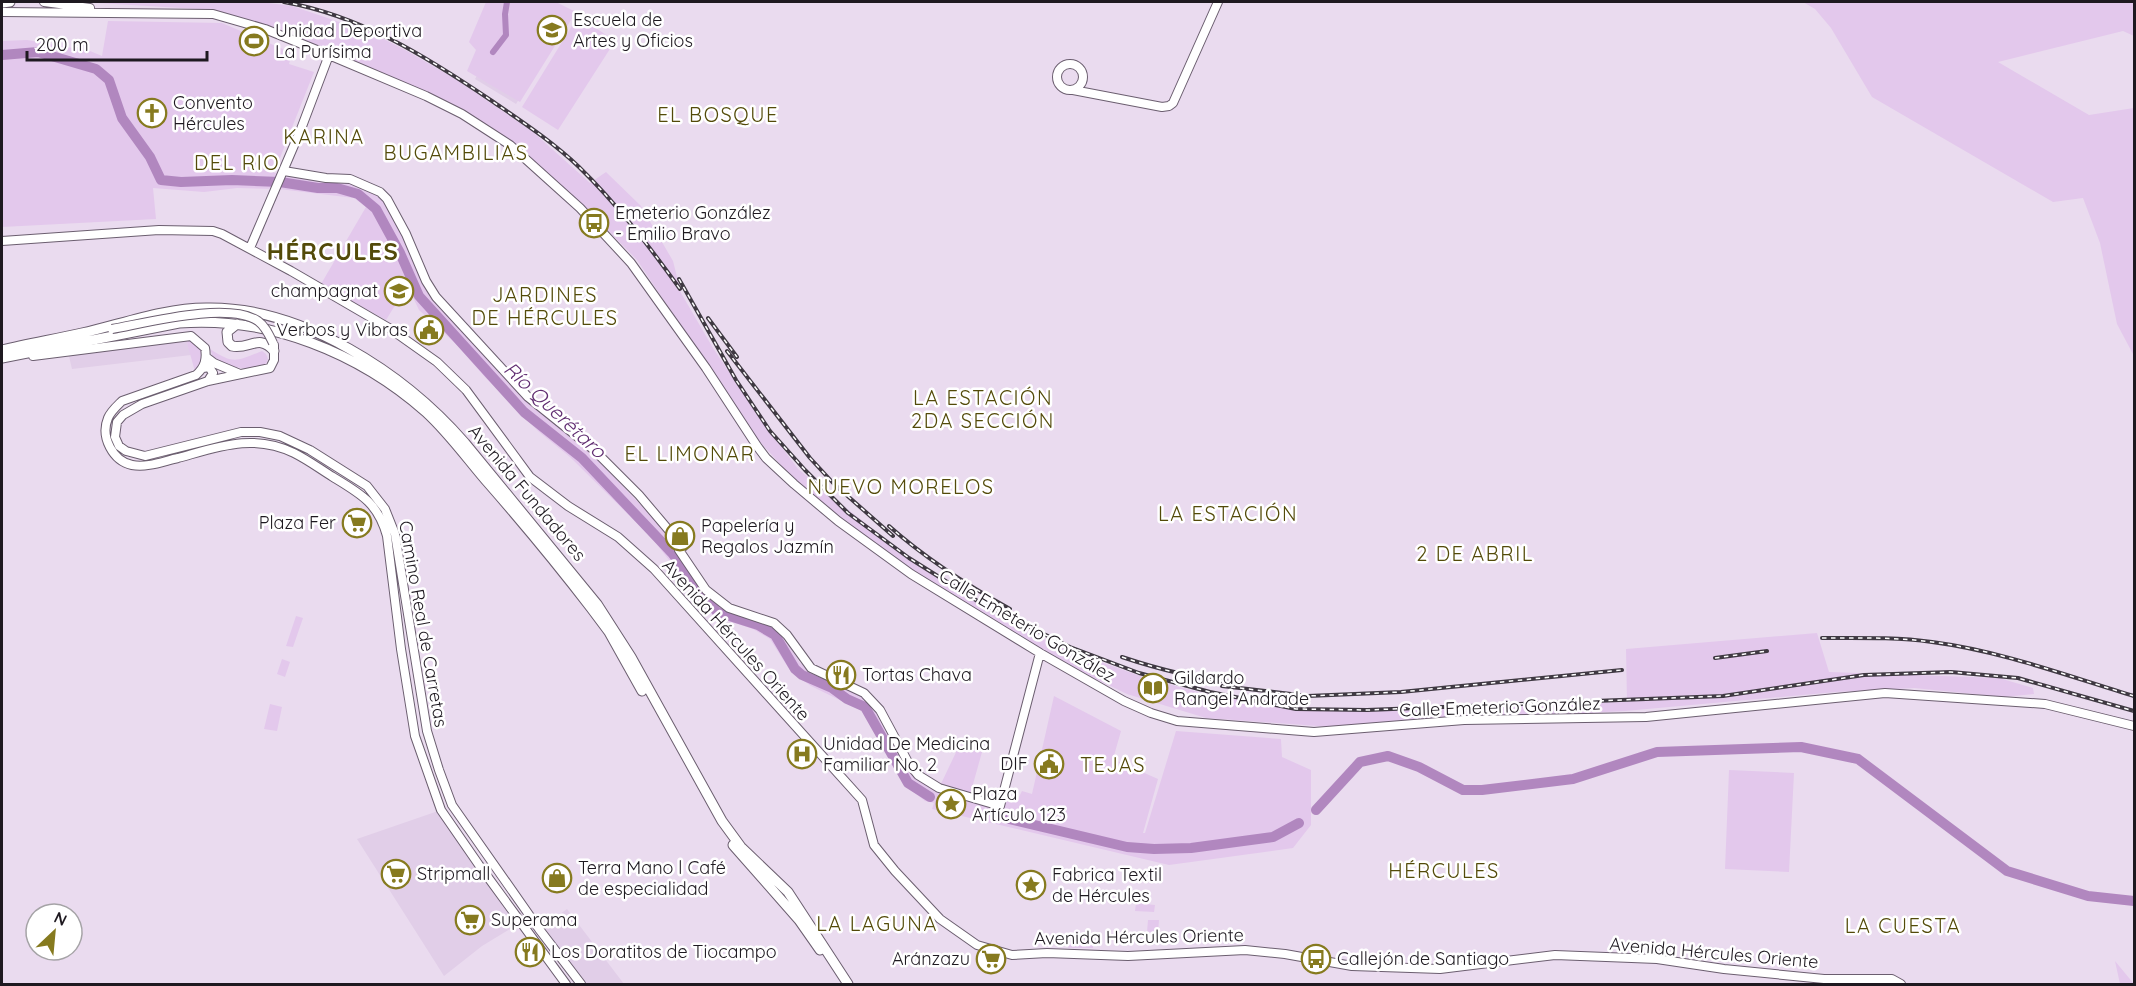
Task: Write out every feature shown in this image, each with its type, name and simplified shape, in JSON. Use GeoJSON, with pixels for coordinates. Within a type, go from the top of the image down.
{"type":"FeatureCollection","features":[{"type":"Feature","properties":{"kind":"main road"},"geometry":{"type":"LineString","coordinates":[[2,3],[10,2]]}},
{"type":"Feature","properties":{"kind":"main road","name":"Avenida Fundadores"},"geometry":{"type":"LineString","coordinates":[[2,350],[179,310],[205,308],[242,310],[307,329],[333,340],[419,396],[459,436],[597,604],[631,657],[722,821],[741,847],[788,892],[848,984]]}},
{"type":"Feature","properties":{"kind":"main road","name":"Avenida Fundadores"},"geometry":{"type":"LineString","coordinates":[[2,359],[179,323],[205,321],[238,323],[309,342],[357,365],[409,399],[426,412],[460,448],[568,578],[609,632],[719,826],[737,851],[799,920],[841,984]]}},
{"type":"Feature","properties":{"kind":"main road"},"geometry":{"type":"LineString","coordinates":[[238,323],[227,332],[228,342],[232,345],[240,347],[262,342],[274,347]]}},
{"type":"Feature","properties":{"kind":"street"},"geometry":{"type":"LineString","coordinates":[[36,12],[40,7],[38,2]]}},
{"type":"Feature","properties":{"kind":"street","name":"Calle Emeterio González"},"geometry":{"type":"LineString","coordinates":[[44,2],[118,12]]}},
{"type":"Feature","properties":{"kind":"street"},"geometry":{"type":"LineString","coordinates":[[1073,90],[1082,82],[1083,76],[1080,70],[1069,64],[1058,72],[1057,79],[1060,86],[1068,90],[1162,107],[1169,106],[1173,103],[1218,2]]}},
{"type":"Feature","properties":{"kind":"street","name":"Calle Emeterio González"},"geometry":{"type":"LineString","coordinates":[[2,12],[213,14],[265,29],[451,109],[510,145],[580,208],[631,263],[706,368],[766,458],[838,521],[911,574],[1040,653],[1124,701],[1151,713],[1177,721],[1314,732],[1464,720],[1646,717],[1886,693],[2045,704],[2133,726]]}},
{"type":"Feature","properties":{"kind":"street"},"geometry":{"type":"LineString","coordinates":[[250,248],[313,100],[329,55]]}},
{"type":"Feature","properties":{"kind":"street"},"geometry":{"type":"LineString","coordinates":[[1082,82],[1100,94]]}},
{"type":"Feature","properties":{"kind":"street"},"geometry":{"type":"LineString","coordinates":[[283,173],[350,179],[380,192],[387,199],[406,234],[426,281],[436,297],[528,397],[594,450],[639,495],[681,549],[706,590],[729,608],[779,627],[811,669],[864,693],[880,710],[909,764],[918,775],[939,788],[1000,806],[1040,653]]}},
{"type":"Feature","properties":{"kind":"street","name":"Avenida Hércules Oriente"},"geometry":{"type":"LineString","coordinates":[[2,241],[159,230],[213,231],[250,248],[389,327],[438,362],[466,390],[530,477],[568,506],[618,537],[654,569],[861,800],[874,845],[895,871],[939,919],[977,945],[1012,956],[1047,953],[1107,957],[1245,950],[1285,954],[1352,966],[1440,969],[1555,955],[1658,959],[1724,969],[1824,979],[1892,979],[1901,984]]}},
{"type":"Feature","properties":{"kind":"street"},"geometry":{"type":"LineString","coordinates":[[83,333],[192,314],[235,314],[256,320],[264,326],[274,347]]}},
{"type":"Feature","properties":{"kind":"street"},"geometry":{"type":"LineString","coordinates":[[2,359],[185,336],[197,339],[205,348],[207,357],[203,368],[209,367],[213,373],[208,381]]}},
{"type":"Feature","properties":{"kind":"street","name":"Camino Real de Carretas"},"geometry":{"type":"LineString","coordinates":[[274,347],[274,360],[270,368],[208,381],[142,404],[123,415],[115,430],[119,446],[126,451],[145,456],[225,435],[260,432],[280,436],[330,463],[367,486],[377,496],[391,520],[395,534],[427,731],[452,805],[539,929],[581,984]]}},
{"type":"Feature","properties":{"kind":"street"},"geometry":{"type":"LineString","coordinates":[[207,357],[214,363],[241,375]]}},
{"type":"Feature","properties":{"kind":"street","name":"Camino Real de Carretas"},"geometry":{"type":"LineString","coordinates":[[203,368],[196,375],[122,401],[107,418],[105,430],[107,442],[121,460],[132,465],[144,465],[228,444],[251,442],[277,446],[318,467],[366,498],[375,507],[383,523],[416,736],[441,810],[566,984]]}},
{"type":"Feature","properties":{"kind":"street"},"geometry":{"type":"LineString","coordinates":[[304,459],[312,461],[313,454]]}},
{"type":"Feature","properties":{"kind":"street"},"geometry":{"type":"LineString","coordinates":[[313,454],[318,467]]}},
{"type":"Feature","properties":{"kind":"street"},"geometry":{"type":"LineString","coordinates":[[326,473],[322,466],[330,463]]}},
{"type":"Feature","properties":{"kind":"shaded area"},"geometry":{"type":"Polygon","coordinates":[[[81,2],[261,2],[292,6],[372,33],[457,80],[533,132],[590,183],[606,172],[641,206],[673,261],[681,293],[713,348],[755,411],[798,469],[897,549],[945,582],[1026,632],[1092,659],[1149,679],[1214,696],[1302,709],[1357,710],[1627,702],[1626,649],[1817,633],[1829,672],[1999,678],[2033,688],[2034,694],[2004,697],[1914,688],[1836,692],[1625,711],[1442,717],[1331,727],[1206,718],[1127,694],[1088,677],[950,596],[877,547],[790,475],[752,433],[637,260],[589,211],[497,131],[427,92],[276,28],[215,10],[81,2]]]}},
{"type":"Feature","properties":{"kind":"shaded area"},"geometry":{"type":"Polygon","coordinates":[[[486,2],[556,2],[576,12],[520,102],[467,71],[476,50],[469,42],[486,2]]]}},
{"type":"Feature","properties":{"kind":"shaded area"},"geometry":{"type":"Polygon","coordinates":[[[1803,2],[2134,2],[2134,36],[2123,31],[1998,62],[2089,115],[2134,108],[2134,356],[2117,324],[2100,243],[2083,198],[2053,202],[1872,97],[1831,28],[1815,9],[1803,2]]]}},
{"type":"Feature","properties":{"kind":"shaded area"},"geometry":{"type":"Polygon","coordinates":[[[578,16],[615,41],[558,130],[522,107],[578,16]]]}},
{"type":"Feature","properties":{"kind":"shaded area"},"geometry":{"type":"Polygon","coordinates":[[[108,21],[222,23],[292,53],[289,64],[314,72],[274,173],[347,182],[367,188],[386,203],[424,284],[529,402],[585,447],[679,545],[712,598],[769,623],[780,631],[800,663],[866,698],[880,714],[914,772],[939,788],[959,746],[982,752],[970,795],[1004,803],[1007,796],[1018,799],[1022,791],[1032,794],[1054,696],[1121,731],[1113,759],[1158,779],[1143,833],[1145,833],[1176,731],[1281,739],[1282,757],[1311,770],[1311,825],[1293,848],[1169,865],[932,809],[934,803],[925,801],[905,785],[862,711],[811,686],[791,672],[770,639],[753,629],[713,616],[651,537],[570,457],[538,431],[457,345],[419,310],[408,287],[399,304],[394,307],[386,320],[321,284],[366,207],[354,198],[279,189],[237,188],[204,192],[153,188],[156,219],[2,227],[2,41],[27,40],[90,51],[102,56],[108,21]]]}},
{"type":"Feature","properties":{"kind":"shaded area"},"geometry":{"type":"Polygon","coordinates":[[[481,69],[528,84],[516,104],[475,79],[481,69]]]}},
{"type":"Feature","properties":{"kind":"shaded area"},"geometry":{"type":"Polygon","coordinates":[[[185,336],[191,355],[72,369],[68,352],[185,336]]]}},
{"type":"Feature","properties":{"kind":"shaded area"},"geometry":{"type":"Polygon","coordinates":[[[185,336],[197,339],[206,357],[196,375],[185,336]]]}},
{"type":"Feature","properties":{"kind":"shaded area"},"geometry":{"type":"Polygon","coordinates":[[[210,349],[236,360],[262,351],[268,359],[266,364],[252,368],[239,368],[213,357],[210,349]]]}},
{"type":"Feature","properties":{"kind":"shaded area"},"geometry":{"type":"Polygon","coordinates":[[[296,616],[303,618],[293,647],[286,646],[296,616]]]}},
{"type":"Feature","properties":{"kind":"shaded area"},"geometry":{"type":"Polygon","coordinates":[[[282,659],[290,662],[285,677],[277,674],[282,659]]]}},
{"type":"Feature","properties":{"kind":"shaded area"},"geometry":{"type":"Polygon","coordinates":[[[270,704],[282,707],[277,731],[264,729],[270,704]]]}},
{"type":"Feature","properties":{"kind":"shaded area"},"geometry":{"type":"Polygon","coordinates":[[[1729,770],[1794,773],[1789,872],[1725,869],[1729,770]]]}},
{"type":"Feature","properties":{"kind":"shaded area"},"geometry":{"type":"Polygon","coordinates":[[[441,810],[520,923],[482,946],[444,976],[357,839],[441,810]]]}},
{"type":"Feature","properties":{"kind":"shaded area"},"geometry":{"type":"Polygon","coordinates":[[[1136,903],[1155,905],[1154,912],[1135,911],[1136,903]]]}},
{"type":"Feature","properties":{"kind":"shaded area"},"geometry":{"type":"Polygon","coordinates":[[[567,909],[624,984],[581,984],[539,929],[567,909]]]}},
{"type":"Feature","properties":{"kind":"shaded area"},"geometry":{"type":"Polygon","coordinates":[[[1148,920],[1159,920],[1158,933],[1147,932],[1148,920]]]}},
{"type":"Feature","properties":{"kind":"shaded area"},"geometry":{"type":"Polygon","coordinates":[[[1071,933],[1093,938],[1093,948],[1068,948],[1071,933]]]}},
{"type":"Feature","properties":{"kind":"shaded area"},"geometry":{"type":"Polygon","coordinates":[[[2115,961],[2134,984],[2120,984],[2115,961]]]}},
{"type":"Feature","properties":{"kind":"waterway"},"geometry":{"type":"LineString","coordinates":[[493,52],[506,35],[507,2]]}},
{"type":"Feature","properties":{"kind":"waterway","name":"Río Querétaro"},"geometry":{"type":"LineString","coordinates":[[2,55],[38,52],[96,69],[109,80],[122,118],[150,157],[161,180],[280,182],[318,188],[337,188],[358,194],[376,209],[400,253],[419,296],[524,412],[582,458],[672,553],[717,612],[758,625],[775,635],[795,669],[802,675],[832,688],[847,699],[865,707],[908,783],[930,797]]}},
{"type":"Feature","properties":{"kind":"waterway"},"geometry":{"type":"LineString","coordinates":[[1316,810],[1360,762],[1388,756],[1419,767],[1463,790],[1482,790],[1573,779],[1657,752],[1801,747],[1858,759],[2007,871],[2088,896],[2134,901]]}},
{"type":"Feature","properties":{"kind":"waterway"},"geometry":{"type":"LineString","coordinates":[[1009,819],[1127,847],[1154,849],[1191,848],[1273,837],[1299,823]]}},
{"type":"Feature","properties":{"kind":"railway"},"geometry":{"type":"LineString","coordinates":[[284,2],[340,17],[393,40],[443,69],[537,132],[593,181],[644,241],[680,289]]}},
{"type":"Feature","properties":{"kind":"railway"},"geometry":{"type":"LineString","coordinates":[[679,279],[736,380],[770,431],[848,513],[909,558],[979,602],[1070,647],[1139,673],[1210,692],[1296,709],[1367,710],[1723,696],[1864,675],[1951,672],[2018,678],[2134,711]]}},
{"type":"Feature","properties":{"kind":"railway"},"geometry":{"type":"LineString","coordinates":[[708,318],[737,357]]}},
{"type":"Feature","properties":{"kind":"railway"},"geometry":{"type":"LineString","coordinates":[[727,351],[810,458],[834,484],[893,536]]}},
{"type":"Feature","properties":{"kind":"railway"},"geometry":{"type":"LineString","coordinates":[[889,526],[947,570],[1010,609]]}},
{"type":"Feature","properties":{"kind":"railway"},"geometry":{"type":"LineString","coordinates":[[1822,638],[1905,639],[1958,646],[2034,665],[2134,696]]}},
{"type":"Feature","properties":{"kind":"railway"},"geometry":{"type":"LineString","coordinates":[[1715,658],[1767,651]]}},
{"type":"Feature","properties":{"kind":"railway"},"geometry":{"type":"LineString","coordinates":[[1122,657],[1176,672],[1230,682]]}},
{"type":"Feature","properties":{"kind":"railway"},"geometry":{"type":"LineString","coordinates":[[1222,686],[1308,696],[1401,692],[1622,670]]}},
{"type":"Feature","properties":{"kind":"place","name":"Escuela de Artes y Oficios"},"geometry":{"type":"Point","coordinates":[552,30]}},
{"type":"Feature","properties":{"kind":"place","name":"Unidad Deportiva La Purísima"},"geometry":{"type":"Point","coordinates":[254,41]}},
{"type":"Feature","properties":{"kind":"place","name":"Convento Hércules"},"geometry":{"type":"Point","coordinates":[152,113]}},
{"type":"Feature","properties":{"kind":"place","name":"Emeterio González - Emilio Bravo"},"geometry":{"type":"Point","coordinates":[594,223]}},
{"type":"Feature","properties":{"kind":"place","name":"champagnat"},"geometry":{"type":"Point","coordinates":[399,291]}},
{"type":"Feature","properties":{"kind":"place","name":"Verbos y Vibras"},"geometry":{"type":"Point","coordinates":[429,330]}},
{"type":"Feature","properties":{"kind":"place","name":"Plaza Fer"},"geometry":{"type":"Point","coordinates":[357,523]}},
{"type":"Feature","properties":{"kind":"place","name":"Papelería y Regalos Jazmín"},"geometry":{"type":"Point","coordinates":[680,536]}},
{"type":"Feature","properties":{"kind":"place","name":"Tortas Chava"},"geometry":{"type":"Point","coordinates":[841,675]}},
{"type":"Feature","properties":{"kind":"place","name":"Gildardo Rangel Andrade"},"geometry":{"type":"Point","coordinates":[1153,688]}},
{"type":"Feature","properties":{"kind":"place","name":"Unidad De Medicina Familiar No. 2"},"geometry":{"type":"Point","coordinates":[802,754]}},
{"type":"Feature","properties":{"kind":"place","name":"DIF"},"geometry":{"type":"Point","coordinates":[1049,764]}},
{"type":"Feature","properties":{"kind":"place","name":"Plaza Artículo 123"},"geometry":{"type":"Point","coordinates":[951,804]}},
{"type":"Feature","properties":{"kind":"place","name":"Stripmall"},"geometry":{"type":"Point","coordinates":[396,874]}},
{"type":"Feature","properties":{"kind":"place","name":"Terra Mano l Café de especialidad"},"geometry":{"type":"Point","coordinates":[557,878]}},
{"type":"Feature","properties":{"kind":"place","name":"Fabrica Textil de Hércules"},"geometry":{"type":"Point","coordinates":[1031,885]}},
{"type":"Feature","properties":{"kind":"place","name":"Superama"},"geometry":{"type":"Point","coordinates":[470,920]}},
{"type":"Feature","properties":{"kind":"place","name":"Los Doratitos de Tiocampo"},"geometry":{"type":"Point","coordinates":[530,952]}},
{"type":"Feature","properties":{"kind":"place","name":"Aránzazu"},"geometry":{"type":"Point","coordinates":[991,959]}},
{"type":"Feature","properties":{"kind":"place","name":"Callejón de Santiago"},"geometry":{"type":"Point","coordinates":[1316,959]}},
{"type":"Feature","properties":{"kind":"district","name":"EL BOSQUE"},"geometry":{"type":"Point","coordinates":[718,115]}},
{"type":"Feature","properties":{"kind":"district","name":"KARINA"},"geometry":{"type":"Point","coordinates":[324,137]}},
{"type":"Feature","properties":{"kind":"district","name":"BUGAMBILIAS"},"geometry":{"type":"Point","coordinates":[456,153]}},
{"type":"Feature","properties":{"kind":"district","name":"DEL RIO"},"geometry":{"type":"Point","coordinates":[237,163]}},
{"type":"Feature","properties":{"kind":"district","name":"HÉRCULES"},"geometry":{"type":"Point","coordinates":[333,252]}},
{"type":"Feature","properties":{"kind":"district","name":"JARDINES DE HÉRCULES"},"geometry":{"type":"Point","coordinates":[545,306]}},
{"type":"Feature","properties":{"kind":"district","name":"LA ESTACIÓN 2DA SECCIÓN"},"geometry":{"type":"Point","coordinates":[983,410]}},
{"type":"Feature","properties":{"kind":"district","name":"EL LIMONAR"},"geometry":{"type":"Point","coordinates":[690,454]}},
{"type":"Feature","properties":{"kind":"district","name":"NUEVO MORELOS"},"geometry":{"type":"Point","coordinates":[901,487]}},
{"type":"Feature","properties":{"kind":"district","name":"LA ESTACIÓN"},"geometry":{"type":"Point","coordinates":[1228,514]}},
{"type":"Feature","properties":{"kind":"district","name":"2 DE ABRIL"},"geometry":{"type":"Point","coordinates":[1475,554]}},
{"type":"Feature","properties":{"kind":"district","name":"TEJAS"},"geometry":{"type":"Point","coordinates":[1113,765]}},
{"type":"Feature","properties":{"kind":"district","name":"HÉRCULES"},"geometry":{"type":"Point","coordinates":[1444,871]}},
{"type":"Feature","properties":{"kind":"district","name":"LA LAGUNA"},"geometry":{"type":"Point","coordinates":[877,924]}},
{"type":"Feature","properties":{"kind":"district","name":"LA CUESTA"},"geometry":{"type":"Point","coordinates":[1903,926]}}]}
